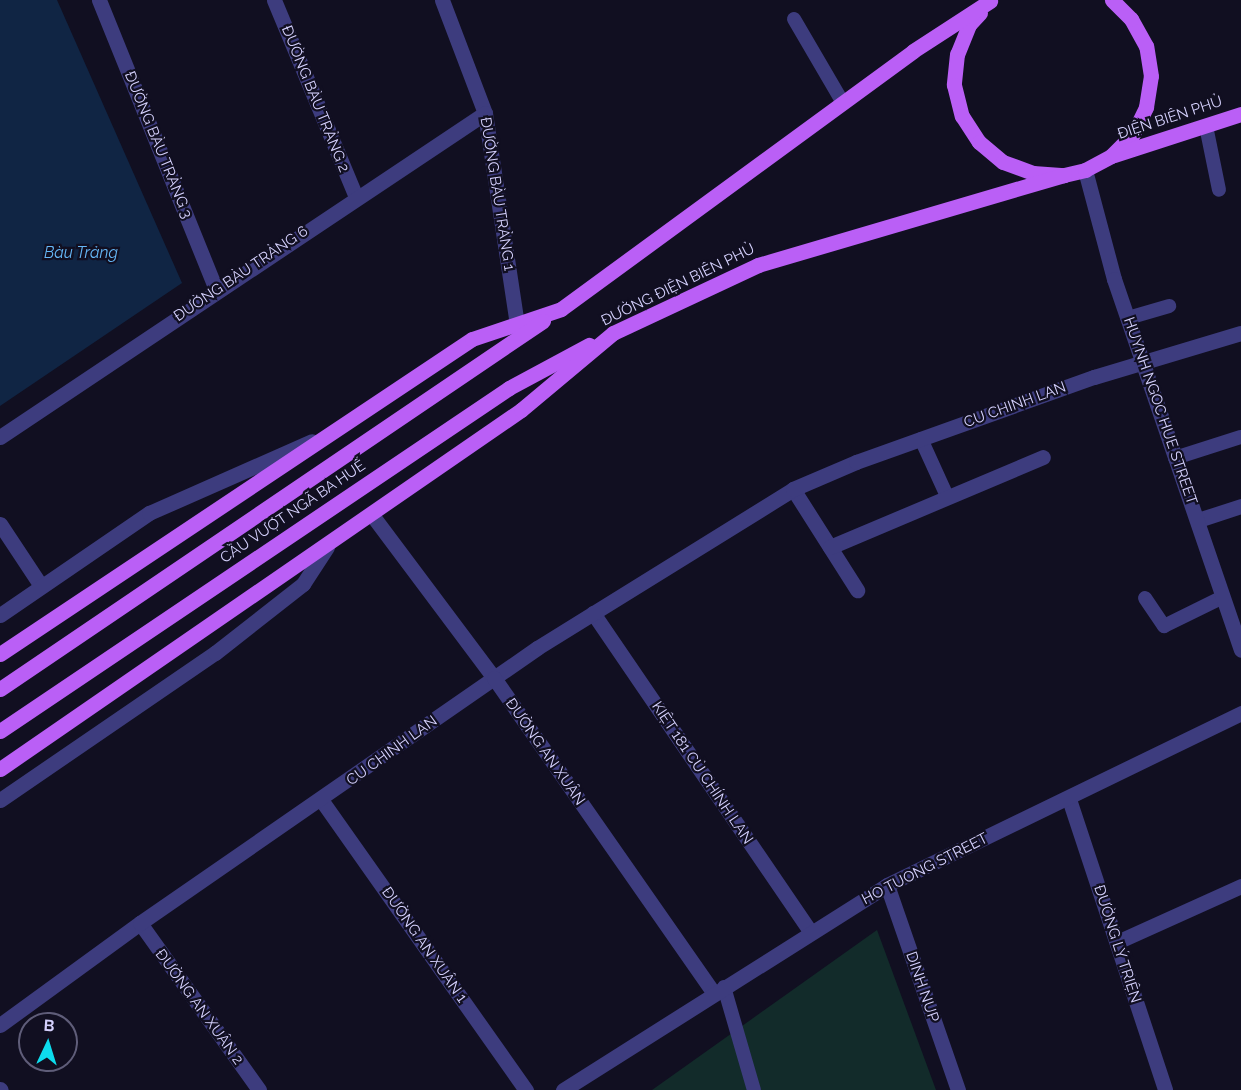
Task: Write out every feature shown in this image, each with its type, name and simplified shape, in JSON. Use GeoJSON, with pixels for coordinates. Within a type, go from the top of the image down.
{"type":"FeatureCollection","features":[{"type":"Feature","properties":{"kind":"main road"},"geometry":{"type":"LineString","coordinates":[[992,1],[969,25],[957,54],[954,85],[962,116],[979,142],[1003,162],[1033,173],[1064,175],[1085,170],[1111,156],[1137,125],[1146,107],[1151,76],[1146,46],[1131,19],[1112,0]]}},
{"type":"Feature","properties":{"kind":"main road"},"geometry":{"type":"LineString","coordinates":[[0,654],[472,339],[561,309],[843,103],[992,1]]}},
{"type":"Feature","properties":{"kind":"main road","name":"ĐIỆN BIÊN PHỦ"},"geometry":{"type":"LineString","coordinates":[[1111,156],[1241,114]]}},
{"type":"Feature","properties":{"kind":"main road","name":"ĐƯỜNG ĐIỆN BIÊN PHỦ"},"geometry":{"type":"LineString","coordinates":[[327,547],[521,410],[613,333],[758,265],[1064,175]]}},
{"type":"Feature","properties":{"kind":"main road","name":"CẦU VƯỢT NGÃ BA HUẾ"},"geometry":{"type":"LineString","coordinates":[[0,689],[561,309]]}},
{"type":"Feature","properties":{"kind":"main road","name":"CẦU VƯỢT NGÃ BA HUẾ"},"geometry":{"type":"LineString","coordinates":[[0,732],[509,388],[613,333]]}},
{"type":"Feature","properties":{"kind":"main road"},"geometry":{"type":"LineString","coordinates":[[0,769],[327,547]]}},
{"type":"Feature","properties":{"kind":"street","name":"ĐƯỜNG BÀU TRẢNG 3"},"geometry":{"type":"LineString","coordinates":[[99,0],[216,289]]}},
{"type":"Feature","properties":{"kind":"street","name":"ĐƯỜNG BÀU TRẢNG 2"},"geometry":{"type":"LineString","coordinates":[[274,0],[356,198]]}},
{"type":"Feature","properties":{"kind":"street","name":"ĐƯỜNG BÀU TRẢNG 1"},"geometry":{"type":"LineString","coordinates":[[442,0],[484,113],[517,324]]}},
{"type":"Feature","properties":{"kind":"street","name":"ĐƯỜNG BÀU TRẢNG 6"},"geometry":{"type":"LineString","coordinates":[[0,438],[216,289],[484,113]]}},
{"type":"Feature","properties":{"kind":"street","name":"HUYNH NGOC HUE STREET"},"geometry":{"type":"LineString","coordinates":[[1085,170],[1128,318],[1241,650]]}},
{"type":"Feature","properties":{"kind":"street","name":"CU CHINH LAN"},"geometry":{"type":"LineString","coordinates":[[0,1025],[140,923],[322,801],[494,678],[593,613],[793,489],[921,439],[1094,377],[1241,333]]}},
{"type":"Feature","properties":{"kind":"street"},"geometry":{"type":"LineString","coordinates":[[0,615],[149,513],[331,432]]}},
{"type":"Feature","properties":{"kind":"street"},"geometry":{"type":"LineString","coordinates":[[830,547],[1043,457]]}},
{"type":"Feature","properties":{"kind":"street"},"geometry":{"type":"LineString","coordinates":[[793,489],[857,590]]}},
{"type":"Feature","properties":{"kind":"street"},"geometry":{"type":"LineString","coordinates":[[1198,520],[1241,506]]}},
{"type":"Feature","properties":{"kind":"street","name":"ĐƯỜNG AN XUÂN"},"geometry":{"type":"LineString","coordinates":[[372,515],[494,678],[719,990]]}},
{"type":"Feature","properties":{"kind":"street"},"geometry":{"type":"LineString","coordinates":[[0,524],[41,586]]}},
{"type":"Feature","properties":{"kind":"street"},"geometry":{"type":"LineString","coordinates":[[0,800],[215,652],[303,584],[327,547]]}},
{"type":"Feature","properties":{"kind":"street","name":"KIỆT 181 CÙ CHÍNH LAN"},"geometry":{"type":"LineString","coordinates":[[593,613],[811,933]]}},
{"type":"Feature","properties":{"kind":"street","name":"HO TUONG STREET"},"geometry":{"type":"LineString","coordinates":[[563,1090],[887,885],[1069,799],[1241,713]]}},
{"type":"Feature","properties":{"kind":"street","name":"ĐƯỜNG LÝ TRIỆN"},"geometry":{"type":"LineString","coordinates":[[1069,799],[1165,1090]]}},
{"type":"Feature","properties":{"kind":"street","name":"ĐƯỜNG AN XUÂN 1"},"geometry":{"type":"LineString","coordinates":[[322,801],[526,1090]]}},
{"type":"Feature","properties":{"kind":"street","name":"DINH NUP"},"geometry":{"type":"LineString","coordinates":[[887,885],[957,1090]]}},
{"type":"Feature","properties":{"kind":"street"},"geometry":{"type":"LineString","coordinates":[[1117,942],[1241,886]]}},
{"type":"Feature","properties":{"kind":"street","name":"ĐƯỜNG AN XUÂN 2"},"geometry":{"type":"LineString","coordinates":[[140,923],[259,1090]]}},
{"type":"Feature","properties":{"kind":"lane"},"geometry":{"type":"LineString","coordinates":[[794,19],[843,103]]}},
{"type":"Feature","properties":{"kind":"lane"},"geometry":{"type":"LineString","coordinates":[[1206,126],[1219,190]]}},
{"type":"Feature","properties":{"kind":"lane"},"geometry":{"type":"LineString","coordinates":[[1128,318],[1169,306]]}},
{"type":"Feature","properties":{"kind":"lane"},"geometry":{"type":"LineString","coordinates":[[1175,458],[1241,437]]}},
{"type":"Feature","properties":{"kind":"lane"},"geometry":{"type":"LineString","coordinates":[[921,439],[947,496]]}},
{"type":"Feature","properties":{"kind":"lane"},"geometry":{"type":"LineString","coordinates":[[1144,598],[1164,626],[1223,597]]}},
{"type":"Feature","properties":{"kind":"lane"},"geometry":{"type":"LineString","coordinates":[[719,990],[754,1090]]}},
{"type":"Feature","properties":{"kind":"green space"},"geometry":{"type":"Polygon","coordinates":[[[877,930],[936,1090],[652,1090],[877,930]]]}},
{"type":"Feature","properties":{"kind":"water","name":"Bàu Trảng"},"geometry":{"type":"Polygon","coordinates":[[[0,0],[57,0],[182,283],[0,406],[0,0]]]}}]}
